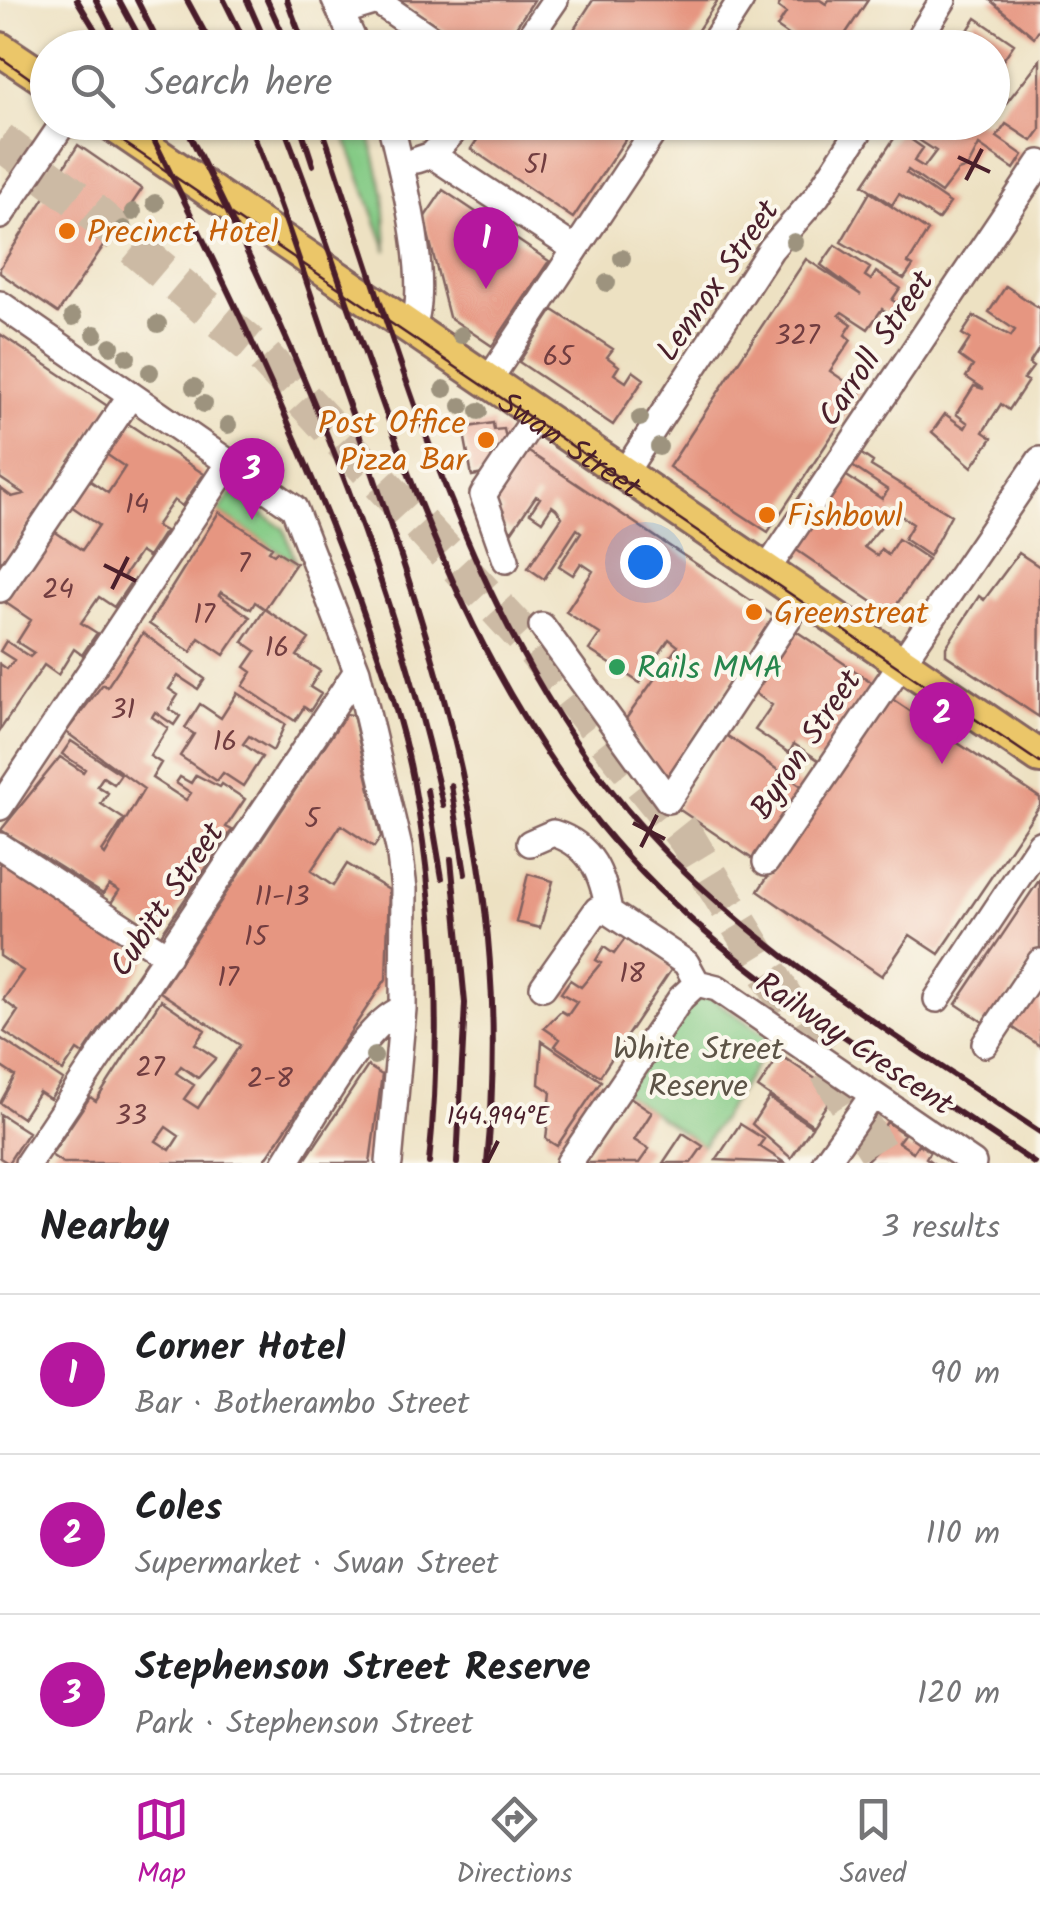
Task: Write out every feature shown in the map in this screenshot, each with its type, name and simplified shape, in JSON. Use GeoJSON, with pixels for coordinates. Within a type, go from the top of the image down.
{"type":"FeatureCollection","features":[{"type":"Feature","properties":{"kind":"main road"},"geometry":{"type":"LineString","coordinates":[[0,49],[30,69]]}},
{"type":"Feature","properties":{"kind":"main road","name":"Swan Street"},"geometry":{"type":"LineString","coordinates":[[135,140],[1040,756]]}},
{"type":"Feature","properties":{"kind":"street"},"geometry":{"type":"LineString","coordinates":[[534,30],[554,0]]}},
{"type":"Feature","properties":{"kind":"street"},"geometry":{"type":"LineString","coordinates":[[722,30],[741,0]]}},
{"type":"Feature","properties":{"kind":"street"},"geometry":{"type":"LineString","coordinates":[[925,30],[944,0]]}},
{"type":"Feature","properties":{"kind":"street"},"geometry":{"type":"LineString","coordinates":[[349,30],[338,6],[377,1],[419,30]]}},
{"type":"Feature","properties":{"kind":"street"},"geometry":{"type":"LineString","coordinates":[[0,216],[52,140]]}},
{"type":"Feature","properties":{"kind":"street"},"geometry":{"type":"LineString","coordinates":[[394,140],[421,306],[412,332]]}},
{"type":"Feature","properties":{"kind":"street"},"geometry":{"type":"LineString","coordinates":[[400,166],[432,155],[446,140]]}},
{"type":"Feature","properties":{"kind":"street"},"geometry":{"type":"LineString","coordinates":[[487,382],[648,140]]}},
{"type":"Feature","properties":{"kind":"street","name":"Lennox Street"},"geometry":{"type":"LineString","coordinates":[[623,475],[771,249],[817,196],[853,140]]}},
{"type":"Feature","properties":{"kind":"street"},"geometry":{"type":"LineString","coordinates":[[432,155],[575,250]]}},
{"type":"Feature","properties":{"kind":"street","name":"Carroll Street"},"geometry":{"type":"LineString","coordinates":[[766,571],[1040,163]]}},
{"type":"Feature","properties":{"kind":"street"},"geometry":{"type":"LineString","coordinates":[[0,304],[294,508],[357,671],[400,848],[404,889],[402,1009],[389,1163]]}},
{"type":"Feature","properties":{"kind":"street"},"geometry":{"type":"LineString","coordinates":[[0,589],[130,394]]}},
{"type":"Feature","properties":{"kind":"street"},"geometry":{"type":"LineString","coordinates":[[506,560],[483,495],[536,416]]}},
{"type":"Feature","properties":{"kind":"street","name":"Byron Street"},"geometry":{"type":"LineString","coordinates":[[766,862],[1040,460]]}},
{"type":"Feature","properties":{"kind":"street"},"geometry":{"type":"LineString","coordinates":[[0,807],[229,463]]}},
{"type":"Feature","properties":{"kind":"street"},"geometry":{"type":"LineString","coordinates":[[542,626],[668,800],[803,596]]}},
{"type":"Feature","properties":{"kind":"street","name":"Cubitt Street"},"geometry":{"type":"LineString","coordinates":[[28,1163],[357,671]]}},
{"type":"Feature","properties":{"kind":"street"},"geometry":{"type":"LineString","coordinates":[[530,842],[553,833],[585,851],[600,872],[603,911],[542,988]]}},
{"type":"Feature","properties":{"kind":"street"},"geometry":{"type":"LineString","coordinates":[[936,999],[1040,844]]}},
{"type":"Feature","properties":{"kind":"street"},"geometry":{"type":"LineString","coordinates":[[0,846],[168,956]]}},
{"type":"Feature","properties":{"kind":"street"},"geometry":{"type":"LineString","coordinates":[[569,1163],[681,998],[697,983],[686,963],[603,911]]}},
{"type":"Feature","properties":{"kind":"street"},"geometry":{"type":"LineString","coordinates":[[985,1044],[1040,962]]}},
{"type":"Feature","properties":{"kind":"street","name":"Railway Crescent"},"geometry":{"type":"LineString","coordinates":[[697,983],[717,988],[963,1160]]}},
{"type":"Feature","properties":{"kind":"street"},"geometry":{"type":"LineString","coordinates":[[285,1163],[365,1042],[388,1014],[402,1009]]}},
{"type":"Feature","properties":{"kind":"street"},"geometry":{"type":"LineString","coordinates":[[826,1163],[873,1095]]}},
{"type":"Feature","properties":{"kind":"green space"},"geometry":{"type":"Polygon","coordinates":[[[346,140],[371,140],[384,195],[387,251],[346,140]]]}},
{"type":"Feature","properties":{"kind":"green space"},"geometry":{"type":"Polygon","coordinates":[[[231,493],[284,529],[296,563],[219,512],[231,493]]]}},
{"type":"Feature","properties":{"kind":"green space","name":"White Street Reserve"},"geometry":{"type":"Polygon","coordinates":[[[693,986],[773,1040],[703,1146],[622,1092],[693,986]]]}},
{"type":"Feature","properties":{"kind":"building"},"geometry":{"type":"Polygon","coordinates":[[[399,0],[534,0],[514,30],[443,30],[399,0]]]}},
{"type":"Feature","properties":{"kind":"building"},"geometry":{"type":"Polygon","coordinates":[[[593,0],[718,0],[698,30],[574,30],[593,0]]]}},
{"type":"Feature","properties":{"kind":"building"},"geometry":{"type":"Polygon","coordinates":[[[782,0],[820,0],[826,4],[829,0],[868,0],[848,30],[781,30],[777,27],[786,13],[778,7],[782,0]]]}},
{"type":"Feature","properties":{"kind":"building"},"geometry":{"type":"Polygon","coordinates":[[[990,0],[1040,0],[1040,28],[1034,37],[990,0]]]}},
{"type":"Feature","properties":{"kind":"building"},"geometry":{"type":"Polygon","coordinates":[[[976,18],[994,30],[968,30],[976,18]]]}},
{"type":"Feature","properties":{"kind":"building"},"geometry":{"type":"Polygon","coordinates":[[[1040,60],[1040,130],[1032,141],[1010,127],[1010,98],[1040,60]]]}},
{"type":"Feature","properties":{"kind":"building"},"geometry":{"type":"Polygon","coordinates":[[[477,140],[625,140],[573,218],[471,149],[477,140]]]}},
{"type":"Feature","properties":{"kind":"building"},"geometry":{"type":"Polygon","coordinates":[[[893,140],[912,140],[923,148],[914,161],[924,167],[936,151],[919,140],[1001,140],[1023,155],[1014,169],[979,145],[967,168],[958,171],[941,193],[908,170],[906,173],[950,203],[938,220],[899,194],[892,205],[863,185],[893,140]]]}},
{"type":"Feature","properties":{"kind":"building","name":"Precinct Hotel"},"geometry":{"type":"Polygon","coordinates":[[[78,145],[142,189],[58,313],[0,273],[0,268],[78,145]]]}},
{"type":"Feature","properties":{"kind":"building"},"geometry":{"type":"Polygon","coordinates":[[[443,190],[549,261],[492,346],[449,317],[424,218],[443,190]]]}},
{"type":"Feature","properties":{"kind":"building"},"geometry":{"type":"Polygon","coordinates":[[[870,192],[928,231],[908,263],[913,266],[904,279],[841,242],[870,192]]]}},
{"type":"Feature","properties":{"kind":"building"},"geometry":{"type":"Polygon","coordinates":[[[835,245],[870,268],[865,276],[871,280],[876,272],[900,288],[892,300],[898,304],[891,315],[882,309],[868,329],[842,312],[839,315],[852,324],[845,335],[851,340],[830,371],[861,392],[768,532],[669,467],[806,259],[861,295],[821,265],[835,245]]]}},
{"type":"Feature","properties":{"kind":"building"},"geometry":{"type":"Polygon","coordinates":[[[1006,286],[1040,309],[1040,347],[1029,364],[1033,367],[1024,379],[1028,381],[1009,410],[1001,404],[983,432],[992,438],[972,467],[932,432],[945,414],[965,428],[968,423],[956,414],[974,386],[984,389],[966,377],[973,366],[959,356],[970,339],[962,334],[974,316],[1011,336],[1015,330],[989,312],[1006,286]]]}},
{"type":"Feature","properties":{"kind":"building"},"geometry":{"type":"Polygon","coordinates":[[[553,310],[613,349],[607,357],[619,366],[614,374],[626,382],[633,371],[644,379],[613,425],[519,362],[553,310]]]}},
{"type":"Feature","properties":{"kind":"building"},"geometry":{"type":"Polygon","coordinates":[[[0,334],[109,407],[0,569],[0,488],[12,497],[24,494],[0,478],[0,334]]]}},
{"type":"Feature","properties":{"kind":"building"},"geometry":{"type":"Polygon","coordinates":[[[124,421],[204,474],[182,506],[174,500],[156,526],[165,531],[148,557],[140,552],[123,577],[131,582],[114,607],[99,597],[81,623],[97,633],[82,655],[74,649],[58,675],[44,665],[0,730],[0,664],[7,669],[14,660],[0,651],[6,641],[30,657],[34,653],[17,642],[31,620],[3,601],[51,529],[82,550],[91,537],[99,525],[68,504],[86,478],[108,493],[125,467],[103,452],[124,421]]]}},
{"type":"Feature","properties":{"kind":"building","name":"Post Office Pizza Bar"},"geometry":{"type":"Polygon","coordinates":[[[493,423],[494,430],[504,429],[508,450],[491,453],[494,472],[472,476],[463,428],[493,423]]]}},
{"type":"Feature","properties":{"kind":"building"},"geometry":{"type":"Polygon","coordinates":[[[523,448],[774,616],[665,780],[623,723],[678,646],[669,639],[640,683],[589,650],[600,634],[566,612],[593,571],[581,563],[573,575],[559,566],[581,532],[577,529],[544,579],[528,568],[562,517],[556,509],[552,506],[542,521],[530,513],[540,498],[536,496],[512,531],[497,521],[503,511],[494,505],[523,448]]]}},
{"type":"Feature","properties":{"kind":"building"},"geometry":{"type":"Polygon","coordinates":[[[860,453],[873,462],[871,466],[951,515],[929,556],[904,539],[913,524],[894,511],[864,547],[877,556],[881,549],[888,555],[898,539],[928,559],[890,614],[795,549],[845,475],[882,499],[888,490],[852,466],[860,453]]]}},
{"type":"Feature","properties":{"kind":"building"},"geometry":{"type":"Polygon","coordinates":[[[219,512],[272,547],[269,551],[277,551],[296,563],[265,609],[255,602],[251,609],[221,592],[219,595],[250,617],[224,655],[199,638],[191,652],[149,624],[219,512]]]}},
{"type":"Feature","properties":{"kind":"building"},"geometry":{"type":"Polygon","coordinates":[[[1019,553],[1040,567],[1039,717],[946,655],[946,647],[979,596],[984,600],[1019,553]]]}},
{"type":"Feature","properties":{"kind":"building"},"geometry":{"type":"Polygon","coordinates":[[[265,609],[309,639],[297,656],[320,671],[310,687],[321,694],[310,711],[304,707],[295,721],[243,686],[252,672],[245,667],[256,651],[243,642],[265,609]]]}},
{"type":"Feature","properties":{"kind":"building"},"geometry":{"type":"Polygon","coordinates":[[[796,631],[873,683],[820,761],[794,744],[789,753],[755,730],[772,705],[755,693],[796,631]]]}},
{"type":"Feature","properties":{"kind":"building"},"geometry":{"type":"Polygon","coordinates":[[[143,633],[205,679],[198,689],[178,676],[169,689],[178,695],[169,709],[180,716],[174,725],[155,712],[152,717],[168,728],[150,756],[161,763],[152,778],[186,800],[191,793],[176,783],[180,777],[191,783],[196,775],[220,787],[222,784],[245,799],[226,827],[232,830],[160,936],[111,903],[119,891],[109,885],[103,894],[1,830],[60,757],[83,772],[85,769],[62,754],[71,741],[121,774],[114,784],[103,777],[97,786],[108,793],[101,804],[124,819],[102,852],[105,855],[144,789],[66,732],[103,684],[107,687],[143,633]]]}},
{"type":"Feature","properties":{"kind":"building"},"geometry":{"type":"Polygon","coordinates":[[[237,693],[285,724],[273,751],[249,736],[243,744],[262,757],[243,786],[223,773],[217,781],[180,756],[194,734],[185,728],[200,704],[221,718],[237,693]]]}},
{"type":"Feature","properties":{"kind":"building"},"geometry":{"type":"Polygon","coordinates":[[[889,697],[1040,798],[1040,805],[939,954],[910,935],[882,976],[758,891],[889,697]]]}},
{"type":"Feature","properties":{"kind":"building"},"geometry":{"type":"Polygon","coordinates":[[[346,714],[353,715],[381,837],[374,847],[341,825],[311,871],[333,886],[347,864],[389,890],[386,979],[263,1163],[63,1163],[51,1155],[90,1097],[96,1101],[161,1000],[205,1030],[195,1044],[216,1058],[198,1078],[181,1066],[176,1073],[194,1085],[184,1099],[198,1108],[240,1045],[160,992],[346,714]],[[166,1127],[156,1141],[170,1150],[179,1136],[166,1127]]]}},
{"type":"Feature","properties":{"kind":"building"},"geometry":{"type":"Polygon","coordinates":[[[726,735],[806,789],[757,862],[677,808],[726,735]]]}},
{"type":"Feature","properties":{"kind":"building"},"geometry":{"type":"Polygon","coordinates":[[[0,859],[148,958],[83,1054],[77,1050],[63,1071],[4,1032],[18,1011],[3,1000],[23,971],[0,956],[0,859]]]}},
{"type":"Feature","properties":{"kind":"building"},"geometry":{"type":"Polygon","coordinates":[[[528,874],[553,881],[540,928],[516,922],[528,874]]]}},
{"type":"Feature","properties":{"kind":"building"},"geometry":{"type":"Polygon","coordinates":[[[1040,879],[1040,950],[989,1026],[956,1004],[1040,879]]]}},
{"type":"Feature","properties":{"kind":"building"},"geometry":{"type":"Polygon","coordinates":[[[627,936],[673,967],[600,1076],[555,1046],[560,1039],[544,1028],[561,1011],[568,1015],[577,1002],[561,993],[570,980],[581,987],[601,963],[596,960],[604,947],[614,954],[627,936]]]}},
{"type":"Feature","properties":{"kind":"building"},"geometry":{"type":"Polygon","coordinates":[[[1040,979],[1040,1046],[1009,1025],[1040,979]]]}},
{"type":"Feature","properties":{"kind":"building"},"geometry":{"type":"Polygon","coordinates":[[[0,1038],[63,1080],[50,1099],[39,1092],[22,1118],[0,1103],[15,1076],[0,1066],[0,1038]]]}},
{"type":"Feature","properties":{"kind":"building"},"geometry":{"type":"Polygon","coordinates":[[[542,1041],[601,1081],[557,1146],[546,1139],[551,1092],[539,1084],[542,1041]]]}},
{"type":"Feature","properties":{"kind":"building"},"geometry":{"type":"Polygon","coordinates":[[[780,1055],[835,1092],[813,1125],[758,1088],[780,1055]]]}},
{"type":"Feature","properties":{"kind":"building"},"geometry":{"type":"Polygon","coordinates":[[[368,1066],[382,1075],[370,1163],[303,1163],[368,1066]]]}},
{"type":"Feature","properties":{"kind":"building"},"geometry":{"type":"Polygon","coordinates":[[[627,1095],[652,1112],[634,1140],[649,1149],[639,1163],[582,1163],[627,1095]]]}},
{"type":"Feature","properties":{"kind":"building"},"geometry":{"type":"Polygon","coordinates":[[[769,1098],[812,1127],[791,1158],[752,1124],[769,1098]]]}},
{"type":"Feature","properties":{"kind":"building"},"geometry":{"type":"Polygon","coordinates":[[[0,1114],[28,1132],[8,1163],[0,1158],[0,1114]]]}},
{"type":"Feature","properties":{"kind":"building"},"geometry":{"type":"Polygon","coordinates":[[[887,1122],[904,1134],[898,1142],[913,1152],[918,1144],[930,1151],[926,1158],[933,1163],[864,1163],[877,1150],[870,1146],[887,1122]]]}},
{"type":"Feature","properties":{"kind":"building"},"geometry":{"type":"Polygon","coordinates":[[[740,1124],[764,1139],[759,1146],[785,1163],[716,1160],[740,1124]]]}},
{"type":"Feature","properties":{"kind":"building"},"geometry":{"type":"Polygon","coordinates":[[[683,1133],[703,1146],[691,1163],[663,1163],[683,1133]]]}},
{"type":"Feature","properties":{"kind":"tunnel"},"geometry":{"type":"LineString","coordinates":[[0,141],[77,199],[262,355],[525,638],[687,839],[885,1163]]}},
{"type":"Feature","properties":{"kind":"tram line"},"geometry":{"type":"LineString","coordinates":[[0,57],[30,78]]}},
{"type":"Feature","properties":{"kind":"tram line"},"geometry":{"type":"LineString","coordinates":[[121,140],[1040,763]]}},
{"type":"Feature","properties":{"kind":"railway"},"geometry":{"type":"LineString","coordinates":[[77,0],[95,30]]}},
{"type":"Feature","properties":{"kind":"railway"},"geometry":{"type":"LineString","coordinates":[[96,0],[112,30]]}},
{"type":"Feature","properties":{"kind":"railway"},"geometry":{"type":"LineString","coordinates":[[119,0],[135,30]]}},
{"type":"Feature","properties":{"kind":"railway"},"geometry":{"type":"LineString","coordinates":[[137,0],[152,30]]}},
{"type":"Feature","properties":{"kind":"railway"},"geometry":{"type":"LineString","coordinates":[[187,0],[203,30]]}},
{"type":"Feature","properties":{"kind":"railway"},"geometry":{"type":"LineString","coordinates":[[224,0],[239,30]]}},
{"type":"Feature","properties":{"kind":"railway"},"geometry":{"type":"LineString","coordinates":[[247,0],[260,30]]}},
{"type":"Feature","properties":{"kind":"railway"},"geometry":{"type":"LineString","coordinates":[[267,0],[281,30]]}},
{"type":"Feature","properties":{"kind":"railway"},"geometry":{"type":"LineString","coordinates":[[287,0],[298,30]]}},
{"type":"Feature","properties":{"kind":"railway"},"geometry":{"type":"LineString","coordinates":[[154,140],[230,295],[309,471],[356,591],[402,731],[421,827],[432,923],[436,1019],[429,1163]]}},
{"type":"Feature","properties":{"kind":"railway"},"geometry":{"type":"LineString","coordinates":[[192,140],[263,287],[335,455],[396,627],[443,805]]}},
{"type":"Feature","properties":{"kind":"railway"},"geometry":{"type":"LineString","coordinates":[[255,140],[410,585],[461,770],[479,864],[490,959],[493,1059],[487,1163]]}},
{"type":"Feature","properties":{"kind":"railway"},"geometry":{"type":"LineString","coordinates":[[289,140],[434,537],[479,636],[532,731],[596,820],[673,903],[758,975],[1034,1163]]}},
{"type":"Feature","properties":{"kind":"railway"},"geometry":{"type":"LineString","coordinates":[[305,140],[313,165]]}},
{"type":"Feature","properties":{"kind":"railway"},"geometry":{"type":"LineString","coordinates":[[326,140],[418,415],[456,512],[498,607],[547,697],[604,781],[671,858],[756,935],[848,1004],[1040,1132]]}},
{"type":"Feature","properties":{"kind":"railway"},"geometry":{"type":"LineString","coordinates":[[451,785],[465,874]]}},
{"type":"Feature","properties":{"kind":"railway"},"geometry":{"type":"LineString","coordinates":[[427,790],[442,878]]}},
{"type":"Feature","properties":{"kind":"railway"},"geometry":{"type":"LineString","coordinates":[[451,859],[465,1003],[457,1163]]}},
{"type":"Feature","properties":{"kind":"place","name":"Precinct Hotel"},"geometry":{"type":"Point","coordinates":[67,231]}},
{"type":"Feature","properties":{"kind":"place","name":"Corner Hotel"},"geometry":{"type":"Point","coordinates":[486,289]}},
{"type":"Feature","properties":{"kind":"place","name":"Post Office Pizza Bar"},"geometry":{"type":"Point","coordinates":[486,440]}},
{"type":"Feature","properties":{"kind":"place","name":"Fishbowl"},"geometry":{"type":"Point","coordinates":[767,515]}},
{"type":"Feature","properties":{"kind":"place","name":"Stephenson Street Reserve"},"geometry":{"type":"Point","coordinates":[252,520]}},
{"type":"Feature","properties":{"kind":"place","name":"Greenstreat"},"geometry":{"type":"Point","coordinates":[754,612]}},
{"type":"Feature","properties":{"kind":"place","name":"Rails MMA"},"geometry":{"type":"Point","coordinates":[617,667]}},
{"type":"Feature","properties":{"kind":"place","name":"Coles"},"geometry":{"type":"Point","coordinates":[942,764]}}]}
